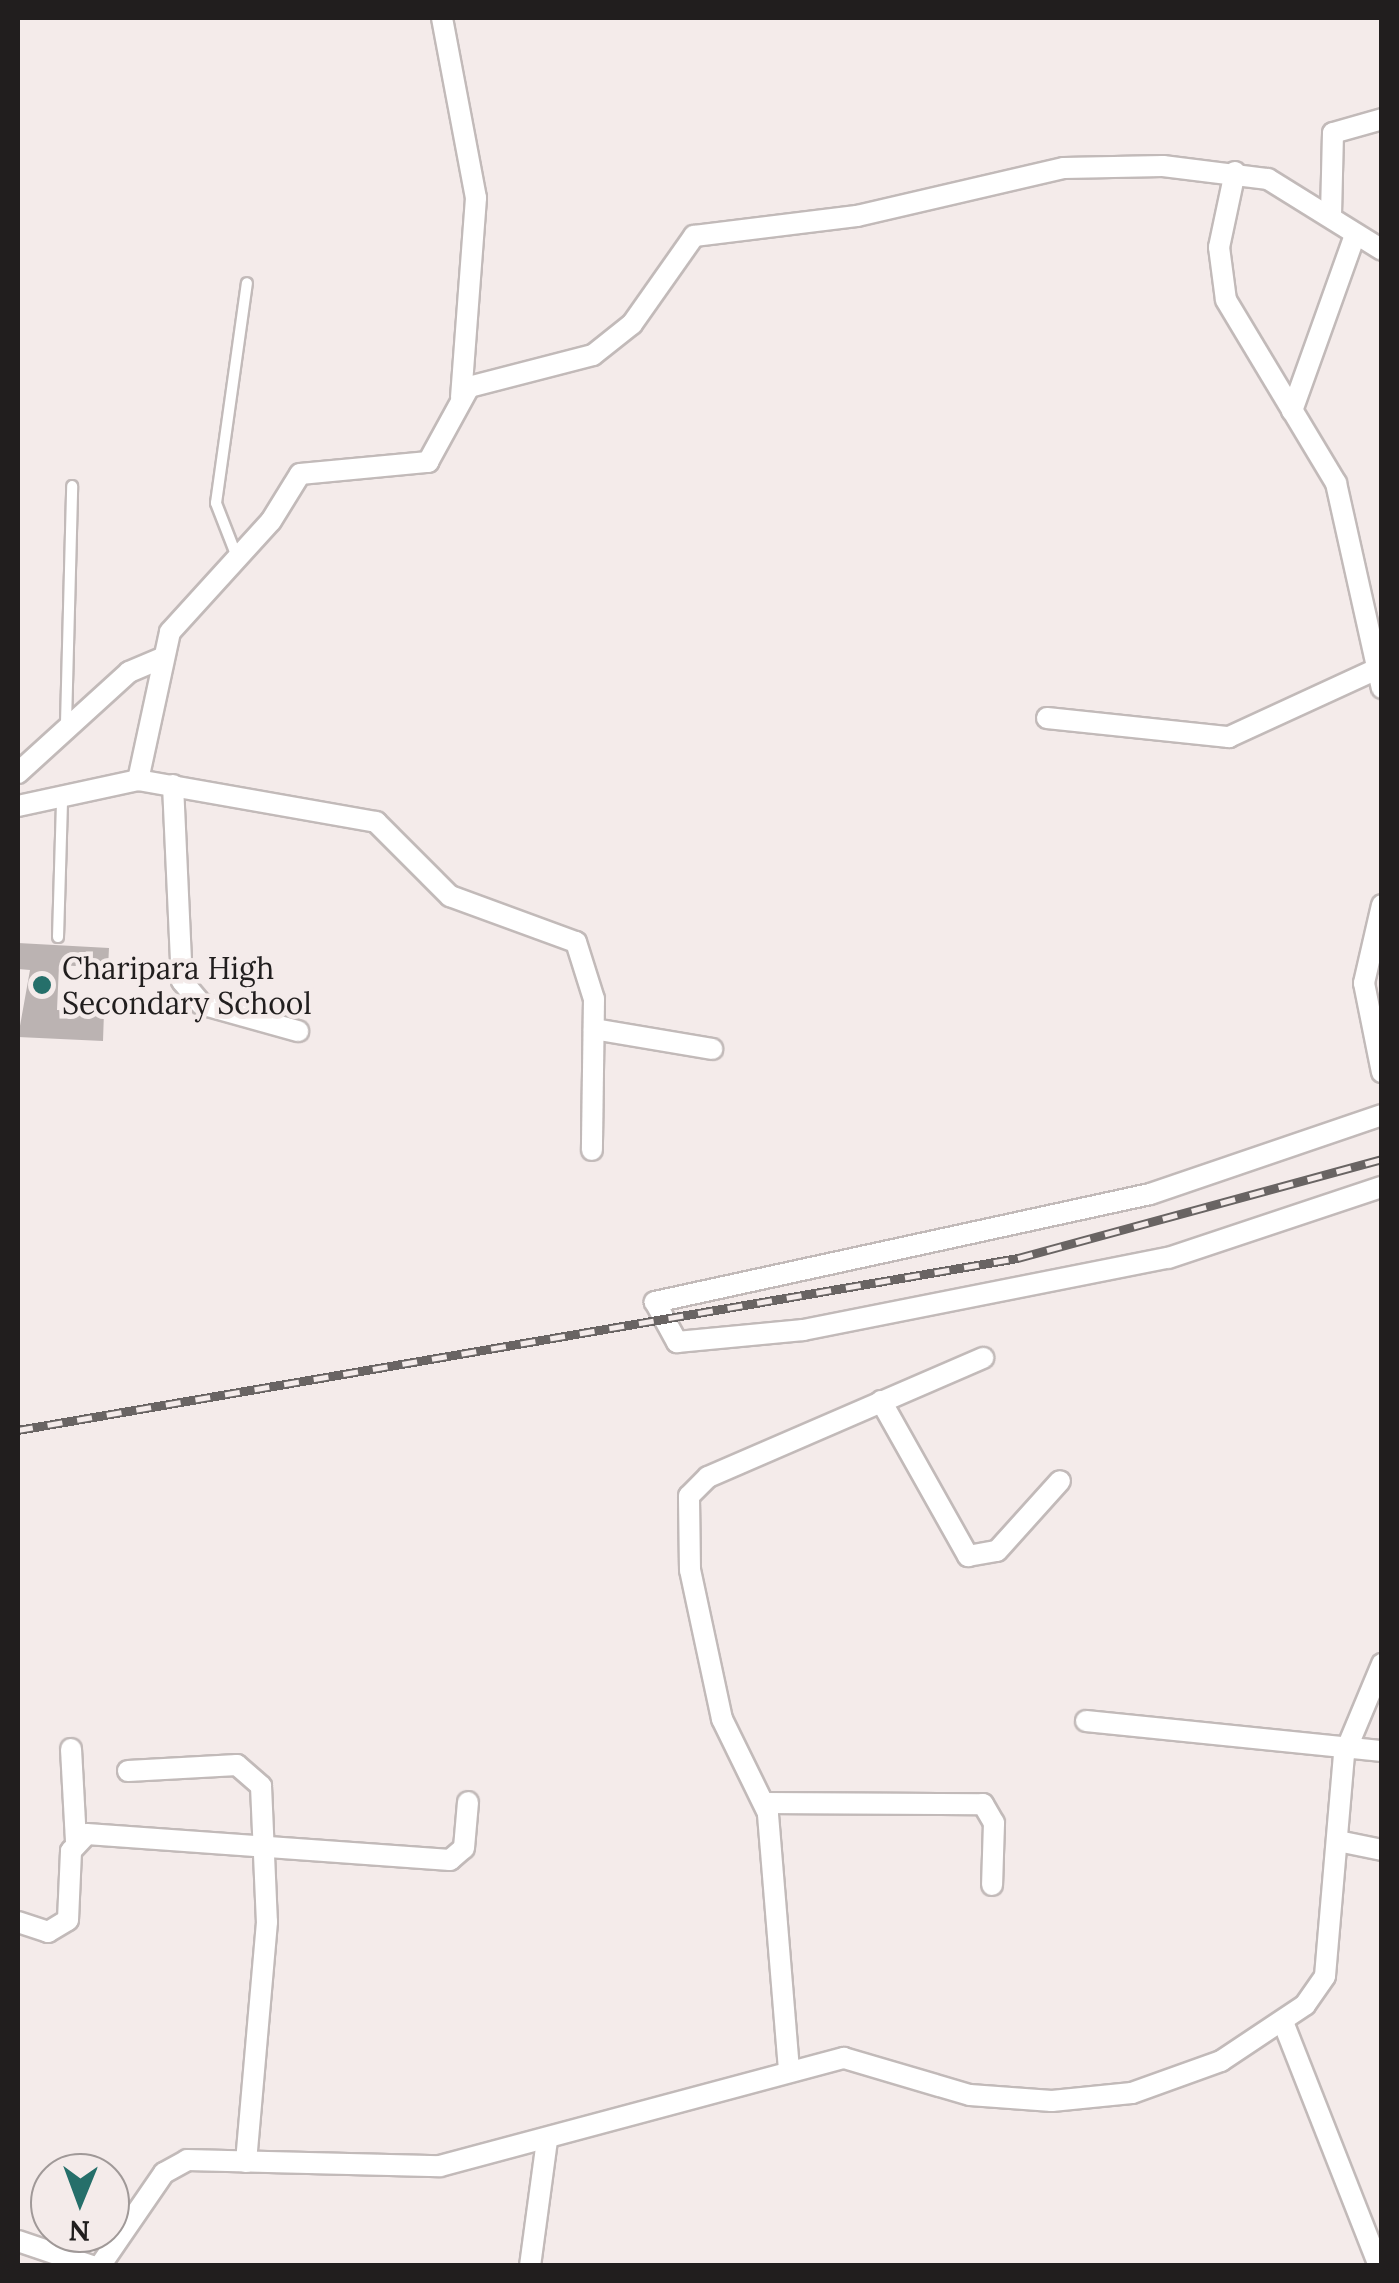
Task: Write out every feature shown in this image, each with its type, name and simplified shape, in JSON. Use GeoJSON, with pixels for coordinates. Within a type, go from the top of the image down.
{"type":"FeatureCollection","features":[{"type":"Feature","properties":{"kind":"street"},"geometry":{"type":"LineString","coordinates":[[442,18],[476,198],[461,398]]}},
{"type":"Feature","properties":{"kind":"street"},"geometry":{"type":"LineString","coordinates":[[1331,215],[1333,133],[1382,119]]}},
{"type":"Feature","properties":{"kind":"street"},"geometry":{"type":"LineString","coordinates":[[138,780],[162,658],[177,619],[237,558],[300,474],[428,462],[461,398],[479,380],[539,374],[593,355],[632,324],[694,236],[857,216],[995,182],[1092,165],[1235,172],[1292,189],[1382,250]]}},
{"type":"Feature","properties":{"kind":"street"},"geometry":{"type":"LineString","coordinates":[[1048,718],[1229,737],[1380,678],[1336,483],[1226,300],[1218,247],[1235,172]]}},
{"type":"Feature","properties":{"kind":"street"},"geometry":{"type":"LineString","coordinates":[[1292,411],[1355,234]]}},
{"type":"Feature","properties":{"kind":"street"},"geometry":{"type":"LineString","coordinates":[[18,773],[66,723],[162,658]]}},
{"type":"Feature","properties":{"kind":"street"},"geometry":{"type":"LineString","coordinates":[[18,806],[62,800],[138,780],[388,829],[439,890],[576,942],[586,956],[594,1029],[592,1150]]}},
{"type":"Feature","properties":{"kind":"street"},"geometry":{"type":"LineString","coordinates":[[173,785],[182,981],[201,1004],[298,1032]]}},
{"type":"Feature","properties":{"kind":"street"},"geometry":{"type":"LineString","coordinates":[[1382,905],[1364,983],[1382,1072]]}},
{"type":"Feature","properties":{"kind":"street"},"geometry":{"type":"LineString","coordinates":[[594,1029],[712,1049]]}},
{"type":"Feature","properties":{"kind":"street"},"geometry":{"type":"LineString","coordinates":[[1382,1114],[1150,1194],[655,1302],[677,1342],[855,1321],[1168,1258],[1382,1187]]}},
{"type":"Feature","properties":{"kind":"street"},"geometry":{"type":"LineString","coordinates":[[789,2070],[764,1803],[725,1731],[690,1570],[689,1496],[708,1477],[983,1358]]}},
{"type":"Feature","properties":{"kind":"street"},"geometry":{"type":"LineString","coordinates":[[882,1401],[968,1556],[997,1552],[1060,1480]]}},
{"type":"Feature","properties":{"kind":"street"},"geometry":{"type":"LineString","coordinates":[[100,2266],[174,2162],[417,2168],[547,2141],[789,2070],[863,2059],[970,2096],[1107,2097],[1221,2061],[1283,2022],[1325,1976],[1348,1744],[1382,1664]]}},
{"type":"Feature","properties":{"kind":"street"},"geometry":{"type":"LineString","coordinates":[[1086,1721],[1348,1744],[1382,1751]]}},
{"type":"Feature","properties":{"kind":"street"},"geometry":{"type":"LineString","coordinates":[[18,1922],[48,1932],[68,1920],[76,1841],[72,1749]]}},
{"type":"Feature","properties":{"kind":"street"},"geometry":{"type":"LineString","coordinates":[[128,1771],[218,1764],[255,1773],[267,1848],[246,2162]]}},
{"type":"Feature","properties":{"kind":"street"},"geometry":{"type":"LineString","coordinates":[[76,1841],[98,1833],[450,1860],[464,1848],[468,1802]]}},
{"type":"Feature","properties":{"kind":"street"},"geometry":{"type":"LineString","coordinates":[[764,1803],[983,1804],[994,1823],[992,1884]]}},
{"type":"Feature","properties":{"kind":"street"},"geometry":{"type":"LineString","coordinates":[[1338,1841],[1382,1850]]}},
{"type":"Feature","properties":{"kind":"street"},"geometry":{"type":"LineString","coordinates":[[1283,2022],[1379,2266]]}},
{"type":"Feature","properties":{"kind":"street"},"geometry":{"type":"LineString","coordinates":[[530,2266],[547,2141]]}},
{"type":"Feature","properties":{"kind":"street"},"geometry":{"type":"LineString","coordinates":[[18,2241],[92,2266]]}},
{"type":"Feature","properties":{"kind":"lane"},"geometry":{"type":"LineString","coordinates":[[237,558],[216,503],[247,283]]}},
{"type":"Feature","properties":{"kind":"lane"},"geometry":{"type":"LineString","coordinates":[[66,723],[72,486]]}},
{"type":"Feature","properties":{"kind":"lane"},"geometry":{"type":"LineString","coordinates":[[58,937],[62,800]]}},
{"type":"Feature","properties":{"kind":"building"},"geometry":{"type":"Polygon","coordinates":[[[18,943],[109,948],[108,968],[59,965],[57,1010],[104,1012],[103,1041],[18,1037],[30,970],[18,969],[18,943]]]}},
{"type":"Feature","properties":{"kind":"railway"},"geometry":{"type":"LineString","coordinates":[[18,1430],[1018,1258],[1382,1159]]}},
{"type":"Feature","properties":{"kind":"place","name":"Charipara High Secondary School"},"geometry":{"type":"Point","coordinates":[42,985]}}]}
